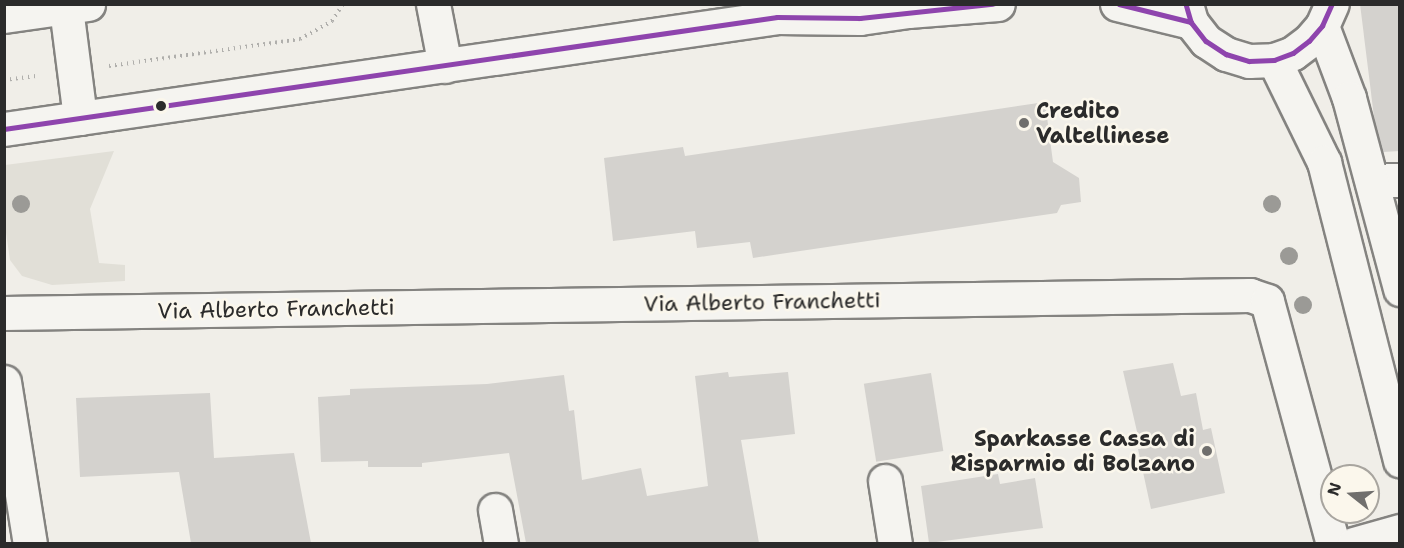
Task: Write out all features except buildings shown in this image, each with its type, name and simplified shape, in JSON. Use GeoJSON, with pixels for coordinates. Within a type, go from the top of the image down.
{"type":"FeatureCollection","features":[{"type":"Feature","properties":{"kind":"street"},"geometry":{"type":"LineString","coordinates":[[433,4],[445,66]]}},
{"type":"Feature","properties":{"kind":"street"},"geometry":{"type":"LineString","coordinates":[[777,17],[807,4]]}},
{"type":"Feature","properties":{"kind":"street"},"geometry":{"type":"LineString","coordinates":[[4,129],[777,17],[860,18],[908,10],[998,4]]}},
{"type":"Feature","properties":{"kind":"street"},"geometry":{"type":"LineString","coordinates":[[1117,4],[1189,13],[1206,41],[1226,54],[1249,61],[1274,60],[1293,53],[1309,41],[1327,15]]}},
{"type":"Feature","properties":{"kind":"street"},"geometry":{"type":"LineString","coordinates":[[4,16],[77,6],[75,71],[80,118]]}},
{"type":"Feature","properties":{"kind":"street"},"geometry":{"type":"LineString","coordinates":[[1327,15],[1349,98],[1386,180],[1398,283]]}},
{"type":"Feature","properties":{"kind":"street"},"geometry":{"type":"LineString","coordinates":[[1274,60],[1324,162],[1400,460]]}},
{"type":"Feature","properties":{"kind":"street","name":"Via Alberto Franchetti"},"geometry":{"type":"LineString","coordinates":[[4,313],[1250,295],[1267,301],[1334,543]]}},
{"type":"Feature","properties":{"kind":"street"},"geometry":{"type":"LineString","coordinates":[[4,382],[30,543]]}},
{"type":"Feature","properties":{"kind":"street"},"geometry":{"type":"LineString","coordinates":[[885,481],[895,543]]}},
{"type":"Feature","properties":{"kind":"street"},"geometry":{"type":"LineString","coordinates":[[495,510],[501,543]]}},
{"type":"Feature","properties":{"kind":"street"},"geometry":{"type":"LineString","coordinates":[[1354,543],[1400,531]]}},
{"type":"Feature","properties":{"kind":"path"},"geometry":{"type":"LineString","coordinates":[[4,80],[300,39],[332,21],[343,4]]}},
{"type":"Feature","properties":{"kind":"shaded area"},"geometry":{"type":"Polygon","coordinates":[[[114,151],[90,209],[99,263],[125,265],[125,281],[52,285],[22,276],[10,260],[5,226],[5,165],[114,151]]]}},
{"type":"Feature","properties":{"kind":"transit line"},"geometry":{"type":"LineString","coordinates":[[4,129],[777,17],[860,18],[992,4]]}},
{"type":"Feature","properties":{"kind":"transit line"},"geometry":{"type":"LineString","coordinates":[[1119,4],[1191,22]]}},
{"type":"Feature","properties":{"kind":"transit line"},"geometry":{"type":"LineString","coordinates":[[1186,4],[1191,22],[1206,41],[1226,54],[1249,61],[1274,60],[1293,53],[1309,41],[1322,26],[1332,4]]}},
{"type":"Feature","properties":{"kind":"place","name":"Credito Valtellinese"},"geometry":{"type":"Point","coordinates":[1024,123]}},
{"type":"Feature","properties":{"kind":"place","name":"Sparkasse Cassa di Risparmio di Bolzano"},"geometry":{"type":"Point","coordinates":[1207,451]}}]}
